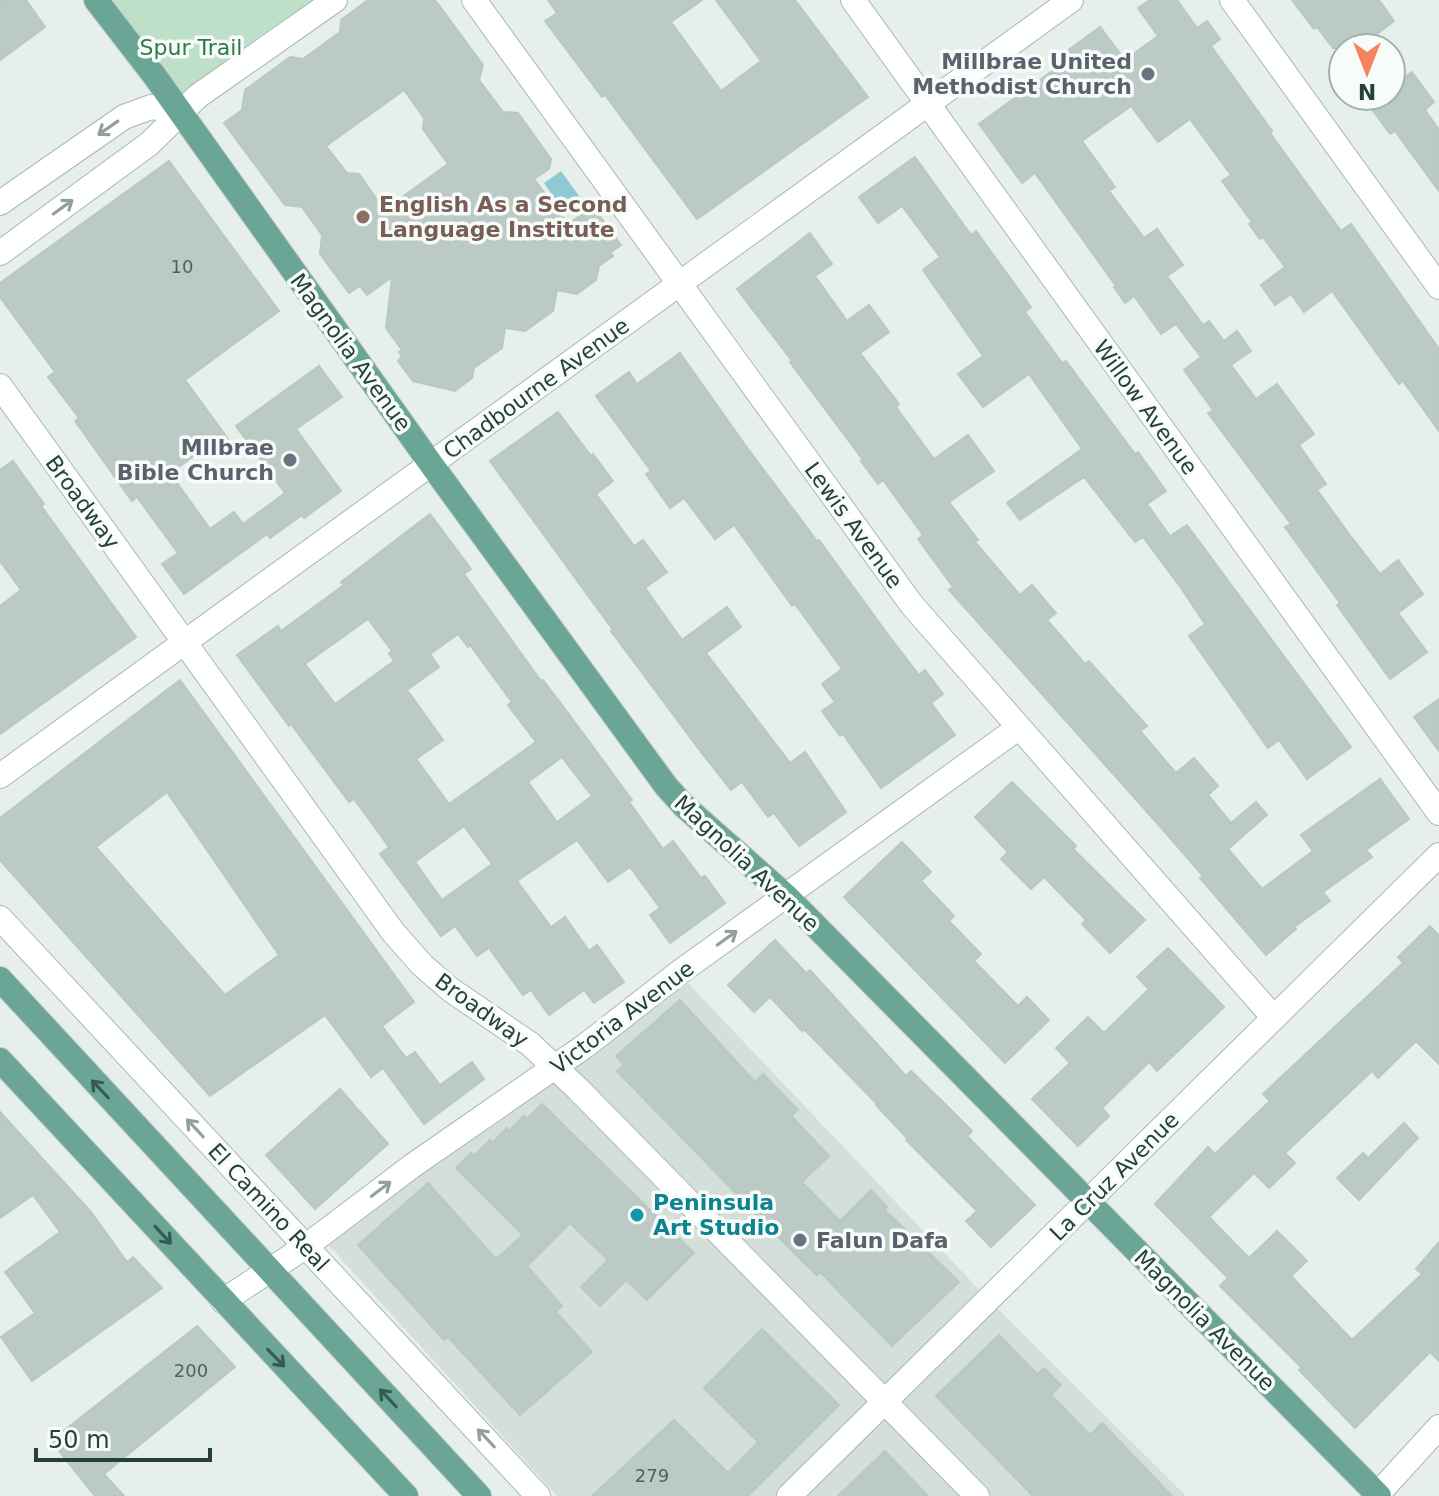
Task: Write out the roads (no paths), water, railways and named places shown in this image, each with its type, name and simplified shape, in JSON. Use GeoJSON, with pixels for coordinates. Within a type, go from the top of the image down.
{"type":"FeatureCollection","features":[{"type":"Feature","properties":{"kind":"main road","name":"Magnolia Avenue"},"geometry":{"type":"LineString","coordinates":[[96,0],[666,786],[684,806],[786,896],[1377,1495]]}},
{"type":"Feature","properties":{"kind":"main road","name":"El Camino Real"},"geometry":{"type":"LineString","coordinates":[[0,979],[479,1496]]}},
{"type":"Feature","properties":{"kind":"main road"},"geometry":{"type":"LineString","coordinates":[[0,1060],[406,1496]]}},
{"type":"Feature","properties":{"kind":"street"},"geometry":{"type":"LineString","coordinates":[[0,253],[146,146],[203,93],[335,0]]}},
{"type":"Feature","properties":{"kind":"street","name":"Lewis Avenue"},"geometry":{"type":"LineString","coordinates":[[474,0],[912,605],[1274,1018]]}},
{"type":"Feature","properties":{"kind":"street","name":"Willow Avenue"},"geometry":{"type":"LineString","coordinates":[[853,0],[1439,813]]}},
{"type":"Feature","properties":{"kind":"street","name":"Chadbourne Avenue"},"geometry":{"type":"LineString","coordinates":[[0,776],[1071,0]]}},
{"type":"Feature","properties":{"kind":"street"},"geometry":{"type":"LineString","coordinates":[[1232,0],[1439,287]]}},
{"type":"Feature","properties":{"kind":"street"},"geometry":{"type":"LineString","coordinates":[[0,203],[124,117],[151,107],[180,112]]}},
{"type":"Feature","properties":{"kind":"street","name":"Broadway"},"geometry":{"type":"LineString","coordinates":[[0,386],[393,932],[422,965],[451,990],[530,1044],[555,1067],[977,1496]]}},
{"type":"Feature","properties":{"kind":"street","name":"Victoria Avenue"},"geometry":{"type":"LineString","coordinates":[[223,1301],[305,1247],[412,1166],[555,1067],[1018,728]]}},
{"type":"Feature","properties":{"kind":"street","name":"La Cruz Avenue"},"geometry":{"type":"LineString","coordinates":[[789,1496],[1439,855]]}},
{"type":"Feature","properties":{"kind":"street","name":"El Camino Real"},"geometry":{"type":"LineString","coordinates":[[0,918],[538,1496]]}},
{"type":"Feature","properties":{"kind":"street"},"geometry":{"type":"LineString","coordinates":[[1377,1495],[1439,1427]]}},
{"type":"Feature","properties":{"kind":"water"},"geometry":{"type":"Polygon","coordinates":[[[561,171],[584,203],[566,215],[544,183],[561,171]]]}},
{"type":"Feature","properties":{"kind":"place","name":"Millbrae United Methodist Church"},"geometry":{"type":"Point","coordinates":[1148,74]}},
{"type":"Feature","properties":{"kind":"place","name":"English As a Second Language Institute"},"geometry":{"type":"Point","coordinates":[363,217]}},
{"type":"Feature","properties":{"kind":"place","name":"Mllbrae Bible Church"},"geometry":{"type":"Point","coordinates":[290,460]}},
{"type":"Feature","properties":{"kind":"place","name":"Peninsula Art Studio"},"geometry":{"type":"Point","coordinates":[637,1215]}},
{"type":"Feature","properties":{"kind":"place","name":"Falun Dafa"},"geometry":{"type":"Point","coordinates":[800,1240]}},
{"type":"Feature","properties":{"kind":"park label","name":"Spur Trail"},"geometry":{"type":"Point","coordinates":[191,47]}}]}
